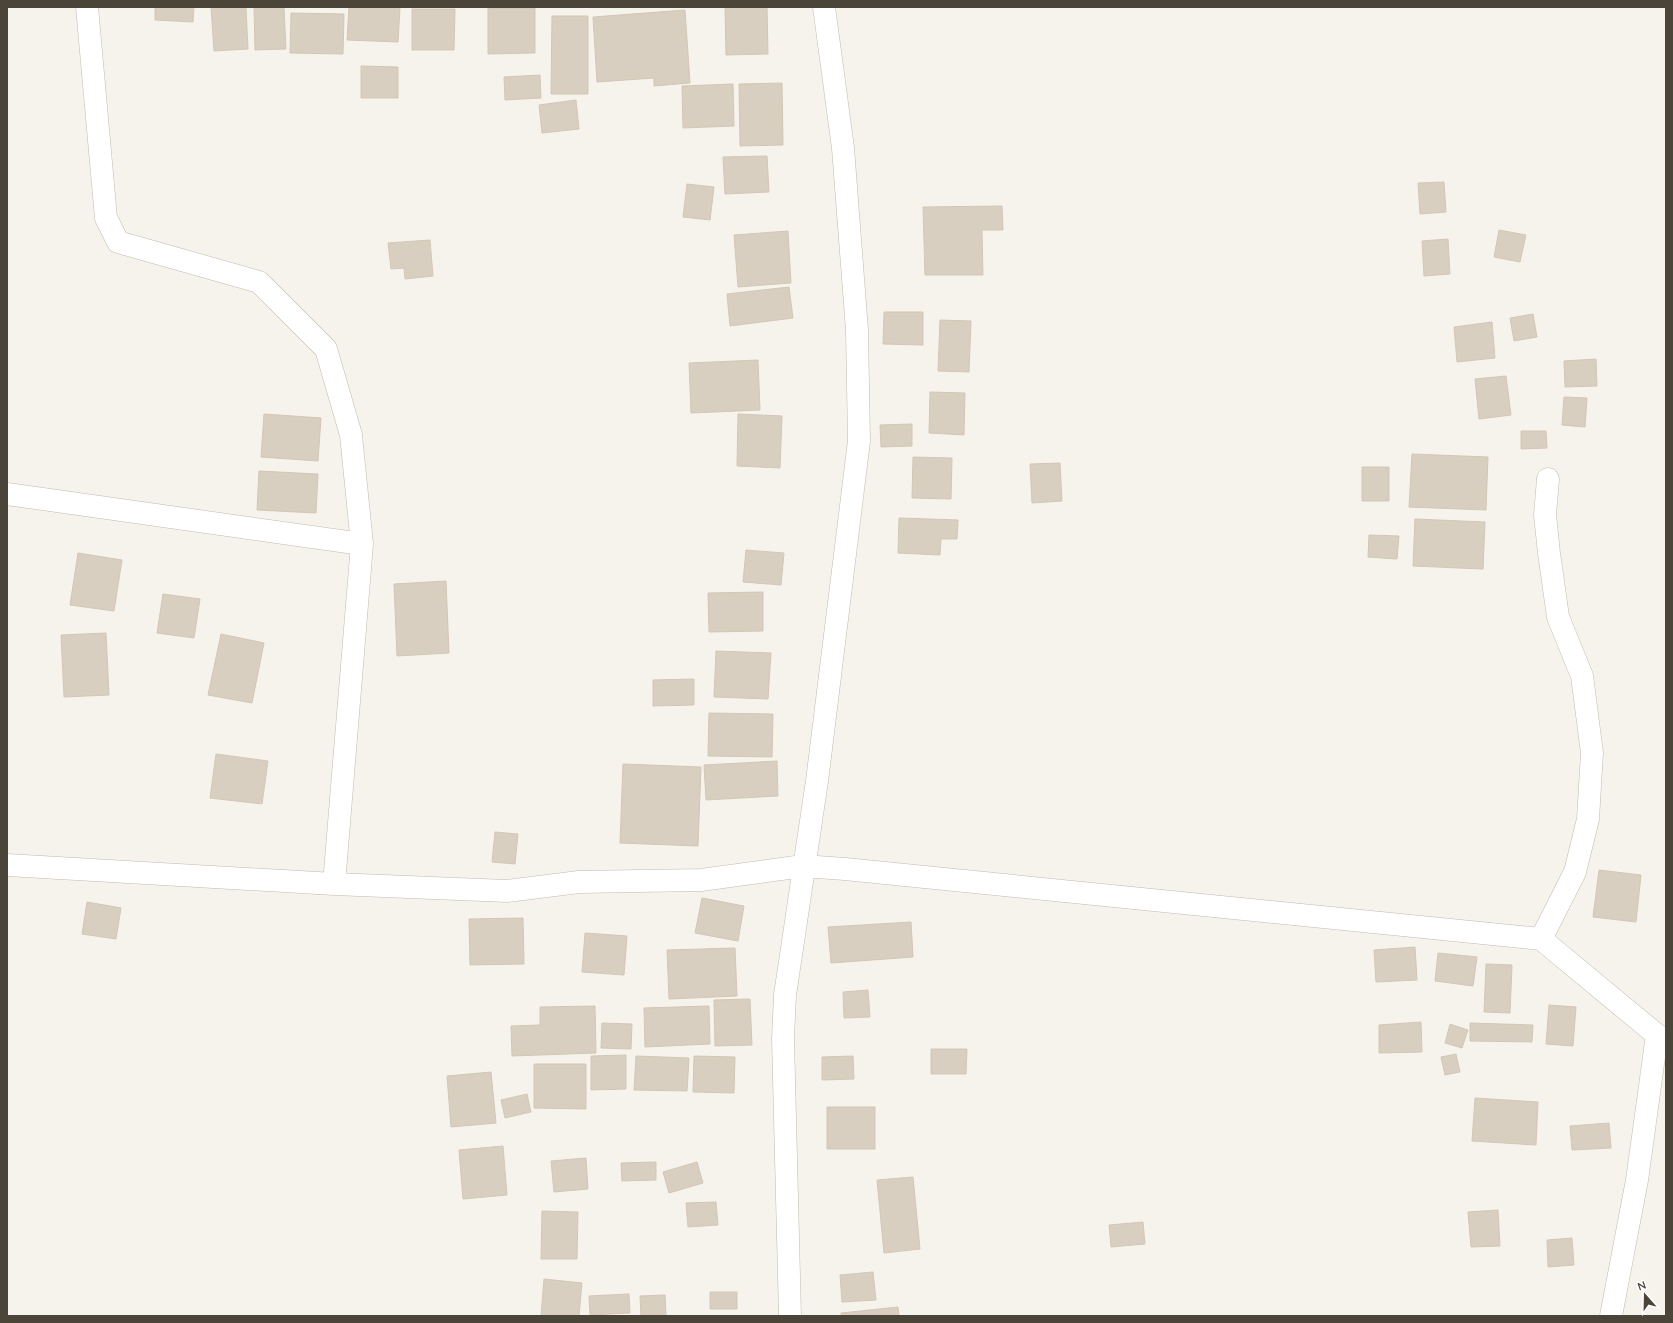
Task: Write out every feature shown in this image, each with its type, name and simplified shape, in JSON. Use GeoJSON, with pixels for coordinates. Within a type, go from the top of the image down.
{"type":"FeatureCollection","features":[{"type":"Feature","properties":{"kind":"street"},"geometry":{"type":"LineString","coordinates":[[87,7],[106,218],[118,242],[259,282],[326,349],[351,435],[362,544],[334,884]]}},
{"type":"Feature","properties":{"kind":"street"},"geometry":{"type":"LineString","coordinates":[[790,1316],[783,1039],[785,995],[817,781],[859,441],[857,330],[843,148],[824,7]]}},
{"type":"Feature","properties":{"kind":"street"},"geometry":{"type":"LineString","coordinates":[[1541,939],[1575,872],[1588,819],[1592,753],[1582,676],[1558,617],[1545,514],[1548,479]]}},
{"type":"Feature","properties":{"kind":"street"},"geometry":{"type":"LineString","coordinates":[[7,494],[362,544]]}},
{"type":"Feature","properties":{"kind":"street"},"geometry":{"type":"LineString","coordinates":[[7,865],[334,884],[508,890],[579,882],[701,880],[804,866],[1541,939],[1662,1037],[1611,1316]]}},
{"type":"Feature","properties":{"kind":"building"},"geometry":{"type":"Polygon","coordinates":[[[155,7],[194,7],[193,22],[155,20],[155,7]]]}},
{"type":"Feature","properties":{"kind":"building"},"geometry":{"type":"Polygon","coordinates":[[[211,7],[246,7],[248,49],[214,51],[211,7]]]}},
{"type":"Feature","properties":{"kind":"building"},"geometry":{"type":"Polygon","coordinates":[[[254,7],[284,7],[286,49],[255,50],[254,7]]]}},
{"type":"Feature","properties":{"kind":"building"},"geometry":{"type":"Polygon","coordinates":[[[349,7],[400,7],[398,42],[347,40],[349,7]]]}},
{"type":"Feature","properties":{"kind":"building"},"geometry":{"type":"Polygon","coordinates":[[[725,7],[767,7],[768,54],[726,55],[725,7]]]}},
{"type":"Feature","properties":{"kind":"building"},"geometry":{"type":"Polygon","coordinates":[[[488,8],[535,8],[535,53],[488,54],[488,8]]]}},
{"type":"Feature","properties":{"kind":"building"},"geometry":{"type":"Polygon","coordinates":[[[412,9],[455,9],[454,50],[412,50],[412,9]]]}},
{"type":"Feature","properties":{"kind":"building"},"geometry":{"type":"Polygon","coordinates":[[[685,10],[690,83],[654,86],[654,78],[597,82],[593,17],[685,10]]]}},
{"type":"Feature","properties":{"kind":"building"},"geometry":{"type":"Polygon","coordinates":[[[291,13],[344,14],[343,54],[290,53],[291,13]]]}},
{"type":"Feature","properties":{"kind":"building"},"geometry":{"type":"Polygon","coordinates":[[[552,16],[588,16],[588,94],[551,94],[552,16]]]}},
{"type":"Feature","properties":{"kind":"building"},"geometry":{"type":"Polygon","coordinates":[[[361,66],[398,67],[398,98],[361,98],[361,66]]]}},
{"type":"Feature","properties":{"kind":"building"},"geometry":{"type":"Polygon","coordinates":[[[540,75],[541,98],[505,100],[504,77],[540,75]]]}},
{"type":"Feature","properties":{"kind":"building"},"geometry":{"type":"Polygon","coordinates":[[[782,83],[783,145],[740,146],[739,84],[782,83]]]}},
{"type":"Feature","properties":{"kind":"building"},"geometry":{"type":"Polygon","coordinates":[[[733,84],[734,126],[683,128],[682,86],[733,84]]]}},
{"type":"Feature","properties":{"kind":"building"},"geometry":{"type":"Polygon","coordinates":[[[576,100],[579,129],[542,133],[539,105],[576,100]]]}},
{"type":"Feature","properties":{"kind":"building"},"geometry":{"type":"Polygon","coordinates":[[[767,156],[769,192],[725,194],[723,157],[767,156]]]}},
{"type":"Feature","properties":{"kind":"building"},"geometry":{"type":"Polygon","coordinates":[[[1444,182],[1446,212],[1420,214],[1418,183],[1444,182]]]}},
{"type":"Feature","properties":{"kind":"building"},"geometry":{"type":"Polygon","coordinates":[[[687,184],[714,187],[710,220],[683,217],[687,184]]]}},
{"type":"Feature","properties":{"kind":"building"},"geometry":{"type":"Polygon","coordinates":[[[1002,206],[1003,230],[982,230],[983,275],[925,275],[923,207],[1002,206]]]}},
{"type":"Feature","properties":{"kind":"building"},"geometry":{"type":"Polygon","coordinates":[[[1499,230],[1526,235],[1520,262],[1494,257],[1499,230]]]}},
{"type":"Feature","properties":{"kind":"building"},"geometry":{"type":"Polygon","coordinates":[[[788,231],[791,283],[738,287],[734,235],[788,231]]]}},
{"type":"Feature","properties":{"kind":"building"},"geometry":{"type":"Polygon","coordinates":[[[1448,239],[1450,274],[1424,276],[1422,241],[1448,239]]]}},
{"type":"Feature","properties":{"kind":"building"},"geometry":{"type":"Polygon","coordinates":[[[430,240],[433,276],[405,279],[404,268],[391,269],[388,243],[430,240]]]}},
{"type":"Feature","properties":{"kind":"building"},"geometry":{"type":"Polygon","coordinates":[[[789,287],[793,318],[730,326],[727,294],[789,287]]]}},
{"type":"Feature","properties":{"kind":"building"},"geometry":{"type":"Polygon","coordinates":[[[884,312],[923,312],[923,345],[883,344],[884,312]]]}},
{"type":"Feature","properties":{"kind":"building"},"geometry":{"type":"Polygon","coordinates":[[[1533,314],[1537,337],[1514,341],[1510,318],[1533,314]]]}},
{"type":"Feature","properties":{"kind":"building"},"geometry":{"type":"Polygon","coordinates":[[[940,320],[971,321],[969,372],[938,371],[940,320]]]}},
{"type":"Feature","properties":{"kind":"building"},"geometry":{"type":"Polygon","coordinates":[[[1492,322],[1495,358],[1457,362],[1454,327],[1492,322]]]}},
{"type":"Feature","properties":{"kind":"building"},"geometry":{"type":"Polygon","coordinates":[[[1596,359],[1597,386],[1565,387],[1564,361],[1596,359]]]}},
{"type":"Feature","properties":{"kind":"building"},"geometry":{"type":"Polygon","coordinates":[[[758,360],[760,410],[691,413],[689,363],[758,360]]]}},
{"type":"Feature","properties":{"kind":"building"},"geometry":{"type":"Polygon","coordinates":[[[1506,376],[1511,415],[1479,419],[1475,379],[1506,376]]]}},
{"type":"Feature","properties":{"kind":"building"},"geometry":{"type":"Polygon","coordinates":[[[930,392],[965,393],[964,435],[929,433],[930,392]]]}},
{"type":"Feature","properties":{"kind":"building"},"geometry":{"type":"Polygon","coordinates":[[[1564,397],[1587,398],[1585,427],[1562,425],[1564,397]]]}},
{"type":"Feature","properties":{"kind":"building"},"geometry":{"type":"Polygon","coordinates":[[[264,414],[321,418],[318,461],[261,457],[264,414]]]}},
{"type":"Feature","properties":{"kind":"building"},"geometry":{"type":"Polygon","coordinates":[[[738,414],[782,416],[780,468],[737,466],[738,414]]]}},
{"type":"Feature","properties":{"kind":"building"},"geometry":{"type":"Polygon","coordinates":[[[912,424],[912,446],[881,447],[880,425],[912,424]]]}},
{"type":"Feature","properties":{"kind":"building"},"geometry":{"type":"Polygon","coordinates":[[[1521,431],[1546,431],[1547,448],[1521,449],[1521,431]]]}},
{"type":"Feature","properties":{"kind":"building"},"geometry":{"type":"Polygon","coordinates":[[[1412,454],[1488,457],[1486,510],[1409,507],[1412,454]]]}},
{"type":"Feature","properties":{"kind":"building"},"geometry":{"type":"Polygon","coordinates":[[[913,457],[952,458],[951,499],[912,498],[913,457]]]}},
{"type":"Feature","properties":{"kind":"building"},"geometry":{"type":"Polygon","coordinates":[[[1060,463],[1062,501],[1032,503],[1030,464],[1060,463]]]}},
{"type":"Feature","properties":{"kind":"building"},"geometry":{"type":"Polygon","coordinates":[[[1362,467],[1389,467],[1389,501],[1362,501],[1362,467]]]}},
{"type":"Feature","properties":{"kind":"building"},"geometry":{"type":"Polygon","coordinates":[[[259,471],[318,474],[316,513],[257,510],[259,471]]]}},
{"type":"Feature","properties":{"kind":"building"},"geometry":{"type":"Polygon","coordinates":[[[899,518],[958,520],[957,539],[941,539],[940,555],[898,553],[899,518]]]}},
{"type":"Feature","properties":{"kind":"building"},"geometry":{"type":"Polygon","coordinates":[[[1415,519],[1485,522],[1483,569],[1413,566],[1415,519]]]}},
{"type":"Feature","properties":{"kind":"building"},"geometry":{"type":"Polygon","coordinates":[[[1369,535],[1399,536],[1397,559],[1368,557],[1369,535]]]}},
{"type":"Feature","properties":{"kind":"building"},"geometry":{"type":"Polygon","coordinates":[[[746,550],[784,553],[781,585],[743,582],[746,550]]]}},
{"type":"Feature","properties":{"kind":"building"},"geometry":{"type":"Polygon","coordinates":[[[78,553],[122,560],[114,611],[70,605],[78,553]]]}},
{"type":"Feature","properties":{"kind":"building"},"geometry":{"type":"Polygon","coordinates":[[[446,581],[449,653],[397,656],[394,584],[446,581]]]}},
{"type":"Feature","properties":{"kind":"building"},"geometry":{"type":"Polygon","coordinates":[[[763,592],[763,631],[709,632],[708,593],[763,592]]]}},
{"type":"Feature","properties":{"kind":"building"},"geometry":{"type":"Polygon","coordinates":[[[163,594],[200,599],[194,638],[157,633],[163,594]]]}},
{"type":"Feature","properties":{"kind":"building"},"geometry":{"type":"Polygon","coordinates":[[[106,633],[109,695],[64,697],[61,635],[106,633]]]}},
{"type":"Feature","properties":{"kind":"building"},"geometry":{"type":"Polygon","coordinates":[[[221,634],[264,643],[252,703],[208,695],[221,634]]]}},
{"type":"Feature","properties":{"kind":"building"},"geometry":{"type":"Polygon","coordinates":[[[716,651],[771,653],[768,699],[714,697],[716,651]]]}},
{"type":"Feature","properties":{"kind":"building"},"geometry":{"type":"Polygon","coordinates":[[[694,679],[694,705],[653,706],[653,680],[694,679]]]}},
{"type":"Feature","properties":{"kind":"building"},"geometry":{"type":"Polygon","coordinates":[[[709,713],[773,714],[772,757],[708,756],[709,713]]]}},
{"type":"Feature","properties":{"kind":"building"},"geometry":{"type":"Polygon","coordinates":[[[216,754],[268,761],[262,804],[210,798],[216,754]]]}},
{"type":"Feature","properties":{"kind":"building"},"geometry":{"type":"Polygon","coordinates":[[[777,761],[778,796],[706,800],[704,765],[777,761]]]}},
{"type":"Feature","properties":{"kind":"building"},"geometry":{"type":"Polygon","coordinates":[[[623,764],[701,767],[698,846],[620,843],[623,764]]]}},
{"type":"Feature","properties":{"kind":"building"},"geometry":{"type":"Polygon","coordinates":[[[495,832],[518,834],[515,864],[492,862],[495,832]]]}},
{"type":"Feature","properties":{"kind":"building"},"geometry":{"type":"Polygon","coordinates":[[[1599,870],[1641,875],[1636,922],[1593,917],[1599,870]]]}},
{"type":"Feature","properties":{"kind":"building"},"geometry":{"type":"Polygon","coordinates":[[[702,898],[744,906],[738,941],[695,933],[702,898]]]}},
{"type":"Feature","properties":{"kind":"building"},"geometry":{"type":"Polygon","coordinates":[[[87,902],[121,908],[116,939],[82,934],[87,902]]]}},
{"type":"Feature","properties":{"kind":"building"},"geometry":{"type":"Polygon","coordinates":[[[523,918],[524,964],[470,965],[469,919],[523,918]]]}},
{"type":"Feature","properties":{"kind":"building"},"geometry":{"type":"Polygon","coordinates":[[[911,922],[913,957],[831,963],[828,927],[911,922]]]}},
{"type":"Feature","properties":{"kind":"building"},"geometry":{"type":"Polygon","coordinates":[[[585,933],[627,936],[624,975],[582,972],[585,933]]]}},
{"type":"Feature","properties":{"kind":"building"},"geometry":{"type":"Polygon","coordinates":[[[1415,947],[1417,980],[1376,982],[1374,950],[1415,947]]]}},
{"type":"Feature","properties":{"kind":"building"},"geometry":{"type":"Polygon","coordinates":[[[735,948],[737,996],[669,999],[667,950],[735,948]]]}},
{"type":"Feature","properties":{"kind":"building"},"geometry":{"type":"Polygon","coordinates":[[[1438,953],[1477,957],[1473,986],[1435,981],[1438,953]]]}},
{"type":"Feature","properties":{"kind":"building"},"geometry":{"type":"Polygon","coordinates":[[[1486,964],[1512,965],[1510,1013],[1484,1012],[1486,964]]]}},
{"type":"Feature","properties":{"kind":"building"},"geometry":{"type":"Polygon","coordinates":[[[868,990],[870,1017],[844,1018],[843,992],[868,990]]]}},
{"type":"Feature","properties":{"kind":"building"},"geometry":{"type":"Polygon","coordinates":[[[750,999],[752,1045],[715,1046],[714,1000],[750,999]]]}},
{"type":"Feature","properties":{"kind":"building"},"geometry":{"type":"Polygon","coordinates":[[[1549,1005],[1576,1007],[1573,1046],[1546,1044],[1549,1005]]]}},
{"type":"Feature","properties":{"kind":"building"},"geometry":{"type":"Polygon","coordinates":[[[595,1006],[596,1053],[512,1056],[511,1026],[540,1025],[540,1007],[595,1006]]]}},
{"type":"Feature","properties":{"kind":"building"},"geometry":{"type":"Polygon","coordinates":[[[709,1006],[710,1044],[645,1047],[644,1008],[709,1006]]]}},
{"type":"Feature","properties":{"kind":"building"},"geometry":{"type":"Polygon","coordinates":[[[1421,1022],[1422,1052],[1379,1053],[1379,1025],[1421,1022]]]}},
{"type":"Feature","properties":{"kind":"building"},"geometry":{"type":"Polygon","coordinates":[[[602,1023],[632,1024],[631,1049],[601,1048],[602,1023]]]}},
{"type":"Feature","properties":{"kind":"building"},"geometry":{"type":"Polygon","coordinates":[[[1470,1023],[1533,1025],[1532,1042],[1470,1041],[1470,1023]]]}},
{"type":"Feature","properties":{"kind":"building"},"geometry":{"type":"Polygon","coordinates":[[[1450,1024],[1468,1030],[1462,1048],[1445,1043],[1450,1024]]]}},
{"type":"Feature","properties":{"kind":"building"},"geometry":{"type":"Polygon","coordinates":[[[931,1049],[967,1049],[966,1074],[931,1074],[931,1049]]]}},
{"type":"Feature","properties":{"kind":"building"},"geometry":{"type":"Polygon","coordinates":[[[1456,1054],[1460,1072],[1445,1075],[1441,1057],[1456,1054]]]}},
{"type":"Feature","properties":{"kind":"building"},"geometry":{"type":"Polygon","coordinates":[[[626,1055],[626,1089],[591,1090],[591,1056],[626,1055]]]}},
{"type":"Feature","properties":{"kind":"building"},"geometry":{"type":"Polygon","coordinates":[[[636,1056],[689,1058],[687,1091],[634,1090],[636,1056]]]}},
{"type":"Feature","properties":{"kind":"building"},"geometry":{"type":"Polygon","coordinates":[[[694,1056],[735,1057],[734,1093],[693,1092],[694,1056]]]}},
{"type":"Feature","properties":{"kind":"building"},"geometry":{"type":"Polygon","coordinates":[[[853,1056],[854,1079],[822,1080],[822,1057],[853,1056]]]}},
{"type":"Feature","properties":{"kind":"building"},"geometry":{"type":"Polygon","coordinates":[[[534,1064],[586,1064],[586,1109],[534,1108],[534,1064]]]}},
{"type":"Feature","properties":{"kind":"building"},"geometry":{"type":"Polygon","coordinates":[[[491,1072],[496,1123],[451,1127],[447,1076],[491,1072]]]}},
{"type":"Feature","properties":{"kind":"building"},"geometry":{"type":"Polygon","coordinates":[[[527,1094],[531,1112],[505,1118],[501,1100],[527,1094]]]}},
{"type":"Feature","properties":{"kind":"building"},"geometry":{"type":"Polygon","coordinates":[[[1475,1098],[1538,1102],[1536,1145],[1472,1141],[1475,1098]]]}},
{"type":"Feature","properties":{"kind":"building"},"geometry":{"type":"Polygon","coordinates":[[[827,1107],[875,1107],[875,1149],[827,1149],[827,1107]]]}},
{"type":"Feature","properties":{"kind":"building"},"geometry":{"type":"Polygon","coordinates":[[[1609,1123],[1611,1148],[1572,1150],[1570,1126],[1609,1123]]]}},
{"type":"Feature","properties":{"kind":"building"},"geometry":{"type":"Polygon","coordinates":[[[503,1146],[507,1195],[463,1199],[459,1150],[503,1146]]]}},
{"type":"Feature","properties":{"kind":"building"},"geometry":{"type":"Polygon","coordinates":[[[586,1158],[588,1189],[554,1192],[551,1161],[586,1158]]]}},
{"type":"Feature","properties":{"kind":"building"},"geometry":{"type":"Polygon","coordinates":[[[656,1162],[656,1180],[622,1181],[621,1163],[656,1162]]]}},
{"type":"Feature","properties":{"kind":"building"},"geometry":{"type":"Polygon","coordinates":[[[697,1162],[703,1183],[669,1193],[663,1172],[697,1162]]]}},
{"type":"Feature","properties":{"kind":"building"},"geometry":{"type":"Polygon","coordinates":[[[913,1177],[920,1249],[884,1253],[877,1180],[913,1177]]]}},
{"type":"Feature","properties":{"kind":"building"},"geometry":{"type":"Polygon","coordinates":[[[716,1202],[718,1225],[688,1227],[686,1203],[716,1202]]]}},
{"type":"Feature","properties":{"kind":"building"},"geometry":{"type":"Polygon","coordinates":[[[1498,1210],[1500,1246],[1471,1247],[1468,1212],[1498,1210]]]}},
{"type":"Feature","properties":{"kind":"building"},"geometry":{"type":"Polygon","coordinates":[[[542,1211],[578,1212],[577,1259],[541,1259],[542,1211]]]}},
{"type":"Feature","properties":{"kind":"building"},"geometry":{"type":"Polygon","coordinates":[[[1143,1222],[1145,1244],[1111,1247],[1109,1225],[1143,1222]]]}},
{"type":"Feature","properties":{"kind":"building"},"geometry":{"type":"Polygon","coordinates":[[[1572,1238],[1574,1265],[1548,1267],[1547,1240],[1572,1238]]]}},
{"type":"Feature","properties":{"kind":"building"},"geometry":{"type":"Polygon","coordinates":[[[873,1272],[876,1300],[842,1302],[840,1275],[873,1272]]]}},
{"type":"Feature","properties":{"kind":"building"},"geometry":{"type":"Polygon","coordinates":[[[544,1279],[582,1283],[579,1316],[541,1316],[544,1279]]]}},
{"type":"Feature","properties":{"kind":"building"},"geometry":{"type":"Polygon","coordinates":[[[710,1292],[737,1292],[737,1309],[710,1309],[710,1292]]]}},
{"type":"Feature","properties":{"kind":"building"},"geometry":{"type":"Polygon","coordinates":[[[629,1294],[630,1313],[590,1315],[589,1296],[629,1294]]]}},
{"type":"Feature","properties":{"kind":"building"},"geometry":{"type":"Polygon","coordinates":[[[665,1295],[666,1316],[641,1316],[640,1296],[665,1295]]]}},
{"type":"Feature","properties":{"kind":"building"},"geometry":{"type":"Polygon","coordinates":[[[898,1307],[899,1316],[841,1316],[841,1313],[898,1307]]]}}]}
